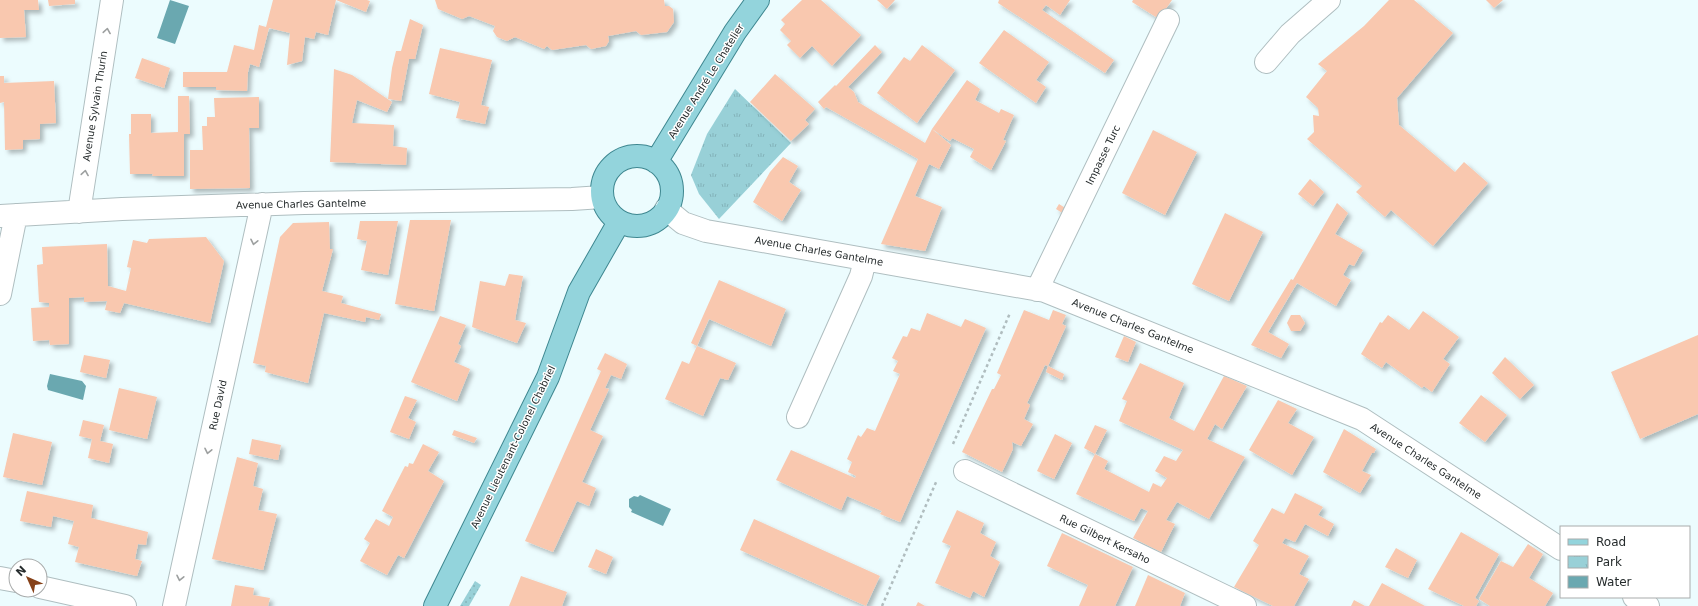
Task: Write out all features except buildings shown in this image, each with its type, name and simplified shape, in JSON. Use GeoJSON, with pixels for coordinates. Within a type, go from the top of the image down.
{"type":"FeatureCollection","features":[{"type":"Feature","properties":{"kind":"main road","name":"Avenue André Le Chatelier"},"geometry":{"type":"LineString","coordinates":[[656,162],[735,32],[758,0]]}},
{"type":"Feature","properties":{"kind":"main road"},"geometry":{"type":"LineString","coordinates":[[630,157],[643,157],[656,162],[664,169],[669,178],[671,200],[666,209],[660,218],[640,226],[629,226],[619,222],[608,210],[602,196],[603,183],[608,171],[618,162],[630,157]]}},
{"type":"Feature","properties":{"kind":"main road","name":"Avenue Lieutenant-Colonel Chabriel"},"geometry":{"type":"LineString","coordinates":[[435,606],[548,377],[579,292],[619,222]]}},
{"type":"Feature","properties":{"kind":"street","name":"Avenue Sylvain Thurin"},"geometry":{"type":"LineString","coordinates":[[78,212],[112,0]]}},
{"type":"Feature","properties":{"kind":"street"},"geometry":{"type":"LineString","coordinates":[[1266,62],[1290,34],[1329,0]]}},
{"type":"Feature","properties":{"kind":"street","name":"Impasse Turc"},"geometry":{"type":"LineString","coordinates":[[1037,290],[1168,20]]}},
{"type":"Feature","properties":{"kind":"street","name":"Avenue Charles Gantelme"},"geometry":{"type":"LineString","coordinates":[[8,216],[122,209],[262,204],[572,199],[602,196]]}},
{"type":"Feature","properties":{"kind":"street","name":"Rue David"},"geometry":{"type":"LineString","coordinates":[[174,606],[262,204]]}},
{"type":"Feature","properties":{"kind":"street","name":"Avenue Charles Gantelme"},"geometry":{"type":"LineString","coordinates":[[666,209],[683,223],[706,231],[1045,291],[1362,419],[1560,548]]}},
{"type":"Feature","properties":{"kind":"street"},"geometry":{"type":"LineString","coordinates":[[0,294],[8,216]]}},
{"type":"Feature","properties":{"kind":"street"},"geometry":{"type":"LineString","coordinates":[[798,417],[860,276],[865,260]]}},
{"type":"Feature","properties":{"kind":"street","name":"Rue Gilbert Kersaho"},"geometry":{"type":"LineString","coordinates":[[965,471],[1245,606]]}},
{"type":"Feature","properties":{"kind":"street"},"geometry":{"type":"LineString","coordinates":[[48,589],[125,606]]}},
{"type":"Feature","properties":{"kind":"street"},"geometry":{"type":"LineString","coordinates":[[1636,598],[1648,606]]}},
{"type":"Feature","properties":{"kind":"green space"},"geometry":{"type":"Polygon","coordinates":[[[735,89],[791,143],[719,219],[699,194],[691,175],[707,134],[735,89]]]}},
{"type":"Feature","properties":{"kind":"green space"},"geometry":{"type":"Polygon","coordinates":[[[475,581],[481,585],[469,606],[460,606],[475,581]]]}},
{"type":"Feature","properties":{"kind":"water"},"geometry":{"type":"Polygon","coordinates":[[[170,0],[189,6],[175,44],[157,38],[170,0]]]}},
{"type":"Feature","properties":{"kind":"water"},"geometry":{"type":"Polygon","coordinates":[[[50,374],[82,381],[86,386],[83,400],[48,390],[47,386],[50,374]]]}},
{"type":"Feature","properties":{"kind":"water"},"geometry":{"type":"Polygon","coordinates":[[[640,495],[671,509],[663,526],[631,512],[632,510],[629,507],[629,499],[640,495]]]}}]}
